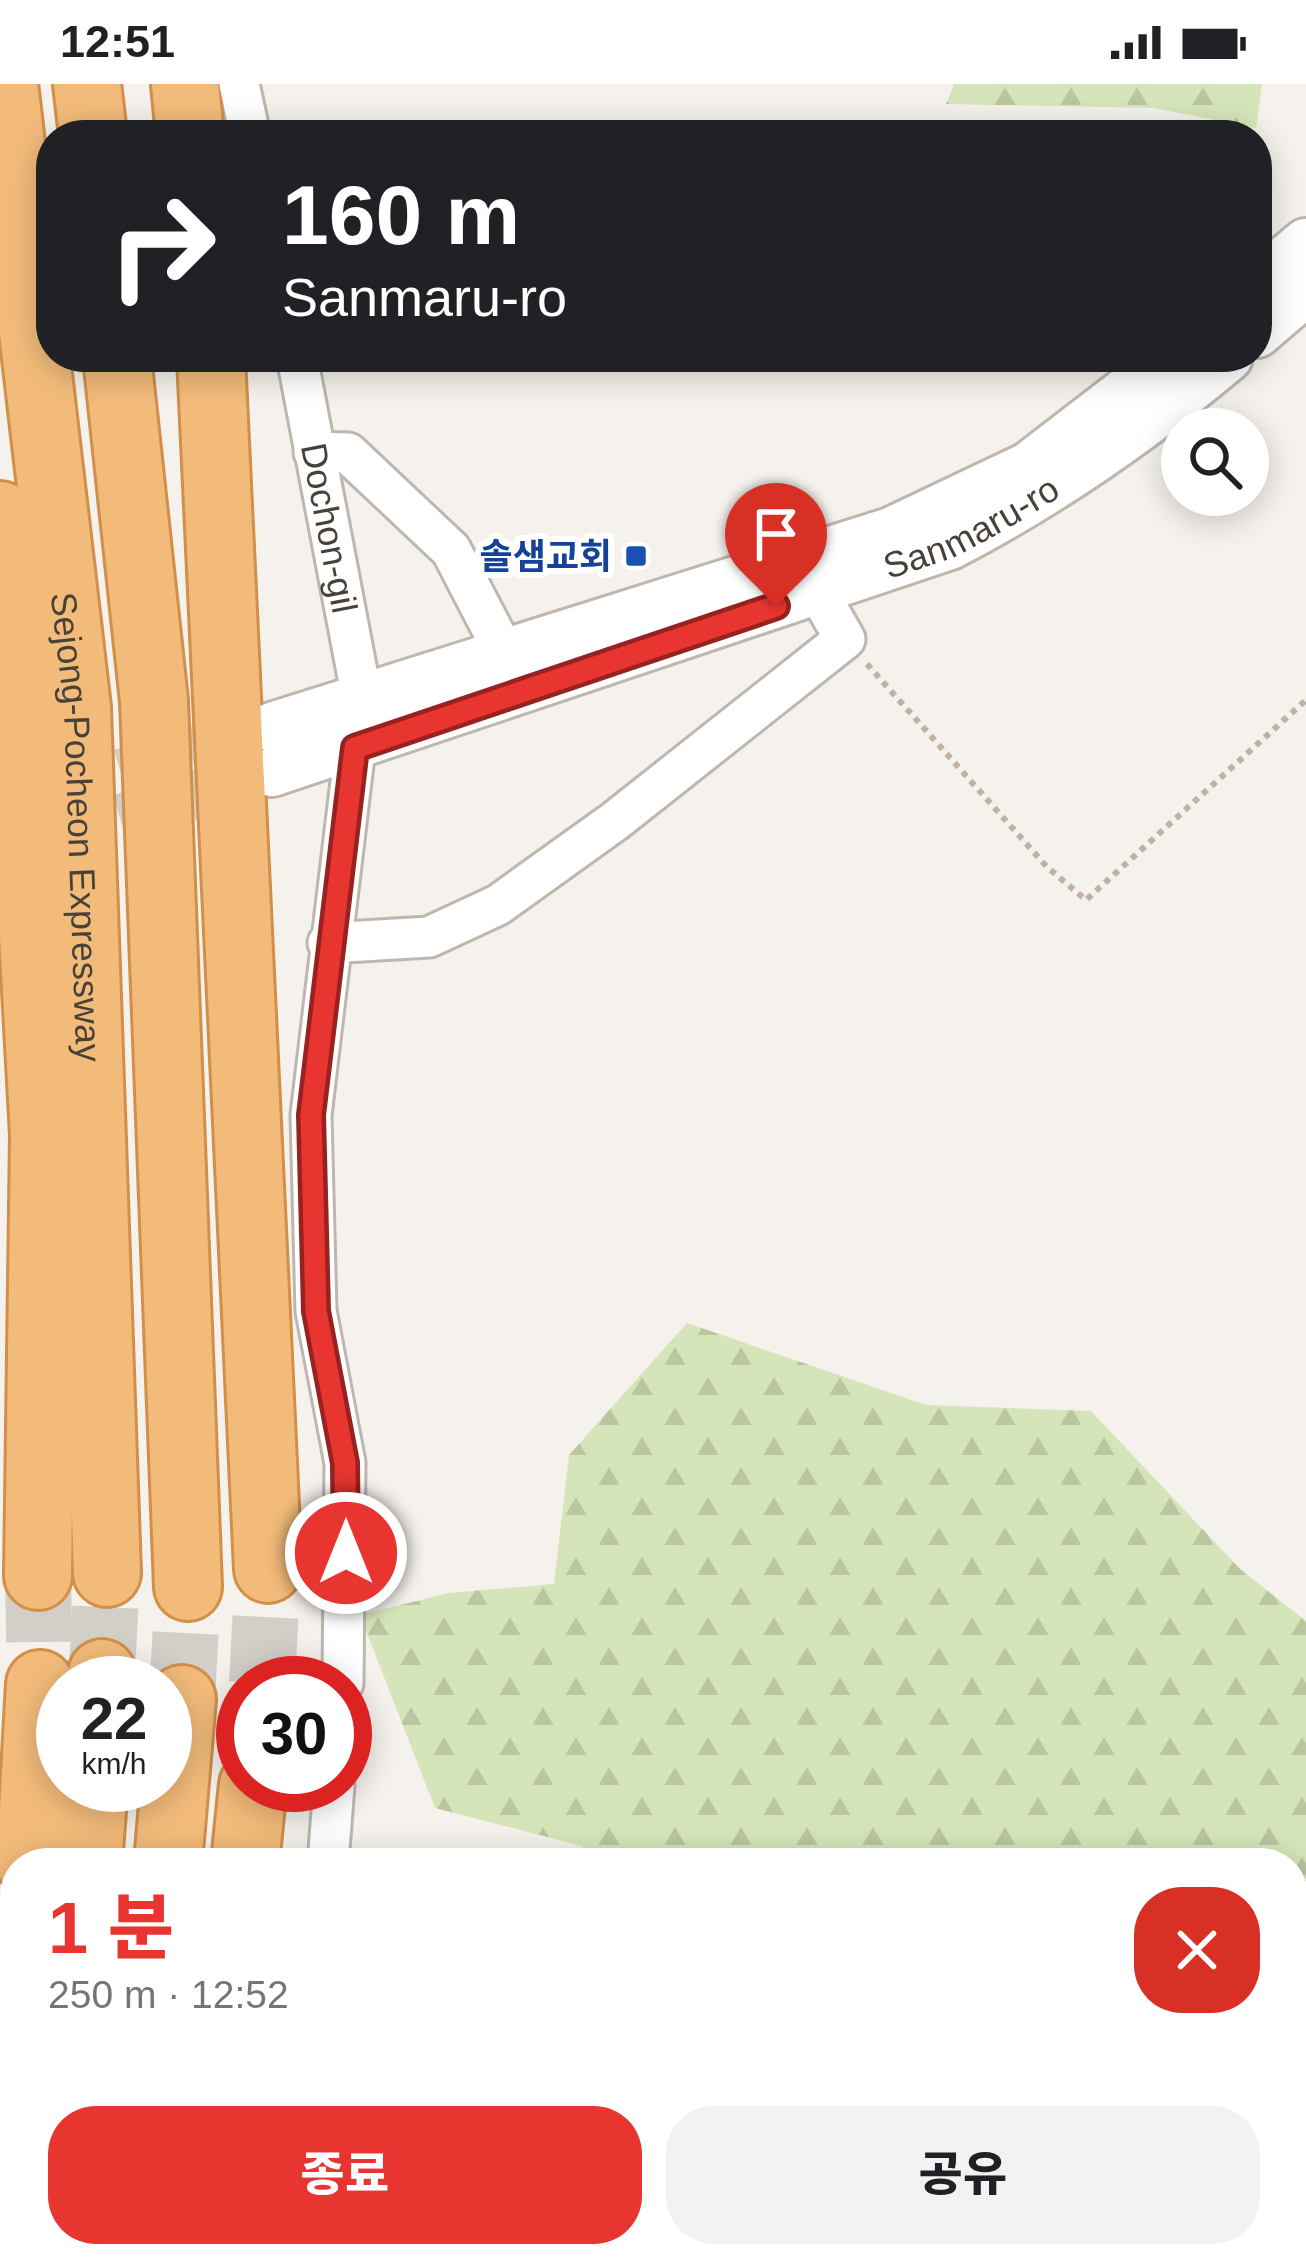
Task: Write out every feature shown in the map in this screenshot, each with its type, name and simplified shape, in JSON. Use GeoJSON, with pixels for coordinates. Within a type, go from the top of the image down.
{"type":"FeatureCollection","features":[{"type":"Feature","properties":{"kind":"highway","name":"Sejong-Pocheon Expressway"},"geometry":{"type":"LineString","coordinates":[[4,84],[36,358]]}},
{"type":"Feature","properties":{"kind":"highway"},"geometry":{"type":"LineString","coordinates":[[87,84],[91,120]]}},
{"type":"Feature","properties":{"kind":"highway"},"geometry":{"type":"LineString","coordinates":[[185,84],[189,120]]}},
{"type":"Feature","properties":{"kind":"highway","name":"Sejong-Pocheon Expressway"},"geometry":{"type":"LineString","coordinates":[[38,372],[77,709],[107,1573]]}},
{"type":"Feature","properties":{"kind":"highway","name":"Sejong-Pocheon Expressway"},"geometry":{"type":"LineString","coordinates":[[119,372],[154,701],[188,1587]]}},
{"type":"Feature","properties":{"kind":"highway"},"geometry":{"type":"LineString","coordinates":[[212,372],[268,1570]]}},
{"type":"Feature","properties":{"kind":"highway"},"geometry":{"type":"LineString","coordinates":[[0,515],[21,718],[44,1135],[38,1576]]}},
{"type":"Feature","properties":{"kind":"highway"},"geometry":{"type":"LineString","coordinates":[[34,1848],[44,1812]]}},
{"type":"Feature","properties":{"kind":"highway"},"geometry":{"type":"LineString","coordinates":[[89,1848],[92,1812]]}},
{"type":"Feature","properties":{"kind":"highway"},"geometry":{"type":"LineString","coordinates":[[169,1848],[172,1812]]}},
{"type":"Feature","properties":{"kind":"highway"},"geometry":{"type":"LineString","coordinates":[[247,1848],[250,1812]]}},
{"type":"Feature","properties":{"kind":"street"},"geometry":{"type":"LineString","coordinates":[[239,84],[247,120]]}},
{"type":"Feature","properties":{"kind":"street"},"geometry":{"type":"LineString","coordinates":[[1272,271],[1306,242]]}},
{"type":"Feature","properties":{"kind":"street"},"geometry":{"type":"LineString","coordinates":[[1272,320],[1306,291]]}},
{"type":"Feature","properties":{"kind":"street","name":"Dochon-gil"},"geometry":{"type":"LineString","coordinates":[[300,372],[362,698]]}},
{"type":"Feature","properties":{"kind":"street","name":"Sanmaru-ro"},"geometry":{"type":"LineString","coordinates":[[809,576],[1028,467],[1152,372]]}},
{"type":"Feature","properties":{"kind":"street","name":"Sanmaru-ro"},"geometry":{"type":"LineString","coordinates":[[517,674],[362,698],[272,750],[355,748],[517,674],[809,576],[950,545],[1046,496],[1144,428],[1210,372]]}},
{"type":"Feature","properties":{"kind":"street"},"geometry":{"type":"LineString","coordinates":[[314,452],[348,453],[451,550],[517,674]]}},
{"type":"Feature","properties":{"kind":"street"},"geometry":{"type":"LineString","coordinates":[[328,943],[429,937],[498,904],[615,821],[845,639],[809,576]]}},
{"type":"Feature","properties":{"kind":"street"},"geometry":{"type":"LineString","coordinates":[[343,1656],[345,1463],[316,1311],[311,1115],[355,748]]}},
{"type":"Feature","properties":{"kind":"street"},"geometry":{"type":"LineString","coordinates":[[329,1848],[332,1812]]}},
{"type":"Feature","properties":{"kind":"path"},"geometry":{"type":"LineString","coordinates":[[845,639],[1047,867],[1086,900],[1306,700]]}},
{"type":"Feature","properties":{"kind":"green space"},"geometry":{"type":"Polygon","coordinates":[[[954,84],[1262,84],[1257,120],[1215,120],[1154,108],[946,104],[954,84]]]}},
{"type":"Feature","properties":{"kind":"green space"},"geometry":{"type":"Polygon","coordinates":[[[687,1323],[926,1405],[1091,1411],[1240,1569],[1306,1621],[1306,1848],[583,1848],[435,1808],[360,1615],[449,1593],[554,1584],[569,1455],[687,1323]]]}},
{"type":"Feature","properties":{"kind":"tunnel"},"geometry":{"type":"LineString","coordinates":[[52,794],[256,732]]}},
{"type":"Feature","properties":{"kind":"tunnel"},"geometry":{"type":"LineString","coordinates":[[51,839],[259,776]]}},
{"type":"Feature","properties":{"kind":"tunnel"},"geometry":{"type":"LineString","coordinates":[[263,1656],[268,1569]]}},
{"type":"Feature","properties":{"kind":"tunnel"},"geometry":{"type":"LineString","coordinates":[[103,1656],[107,1573]]}},
{"type":"Feature","properties":{"kind":"tunnel"},"geometry":{"type":"LineString","coordinates":[[38,1576],[39,1656]]}},
{"type":"Feature","properties":{"kind":"tunnel"},"geometry":{"type":"LineString","coordinates":[[184,1656],[188,1587]]}},
{"type":"Feature","properties":{"kind":"place","name":"솔샘교회"},"geometry":{"type":"Point","coordinates":[636,556]}},
{"type":"Feature","properties":{"kind":"route"},"geometry":{"type":"LineString","coordinates":[[346,1553],[345,1463],[316,1311],[311,1115],[355,748],[776,606]]}}]}
